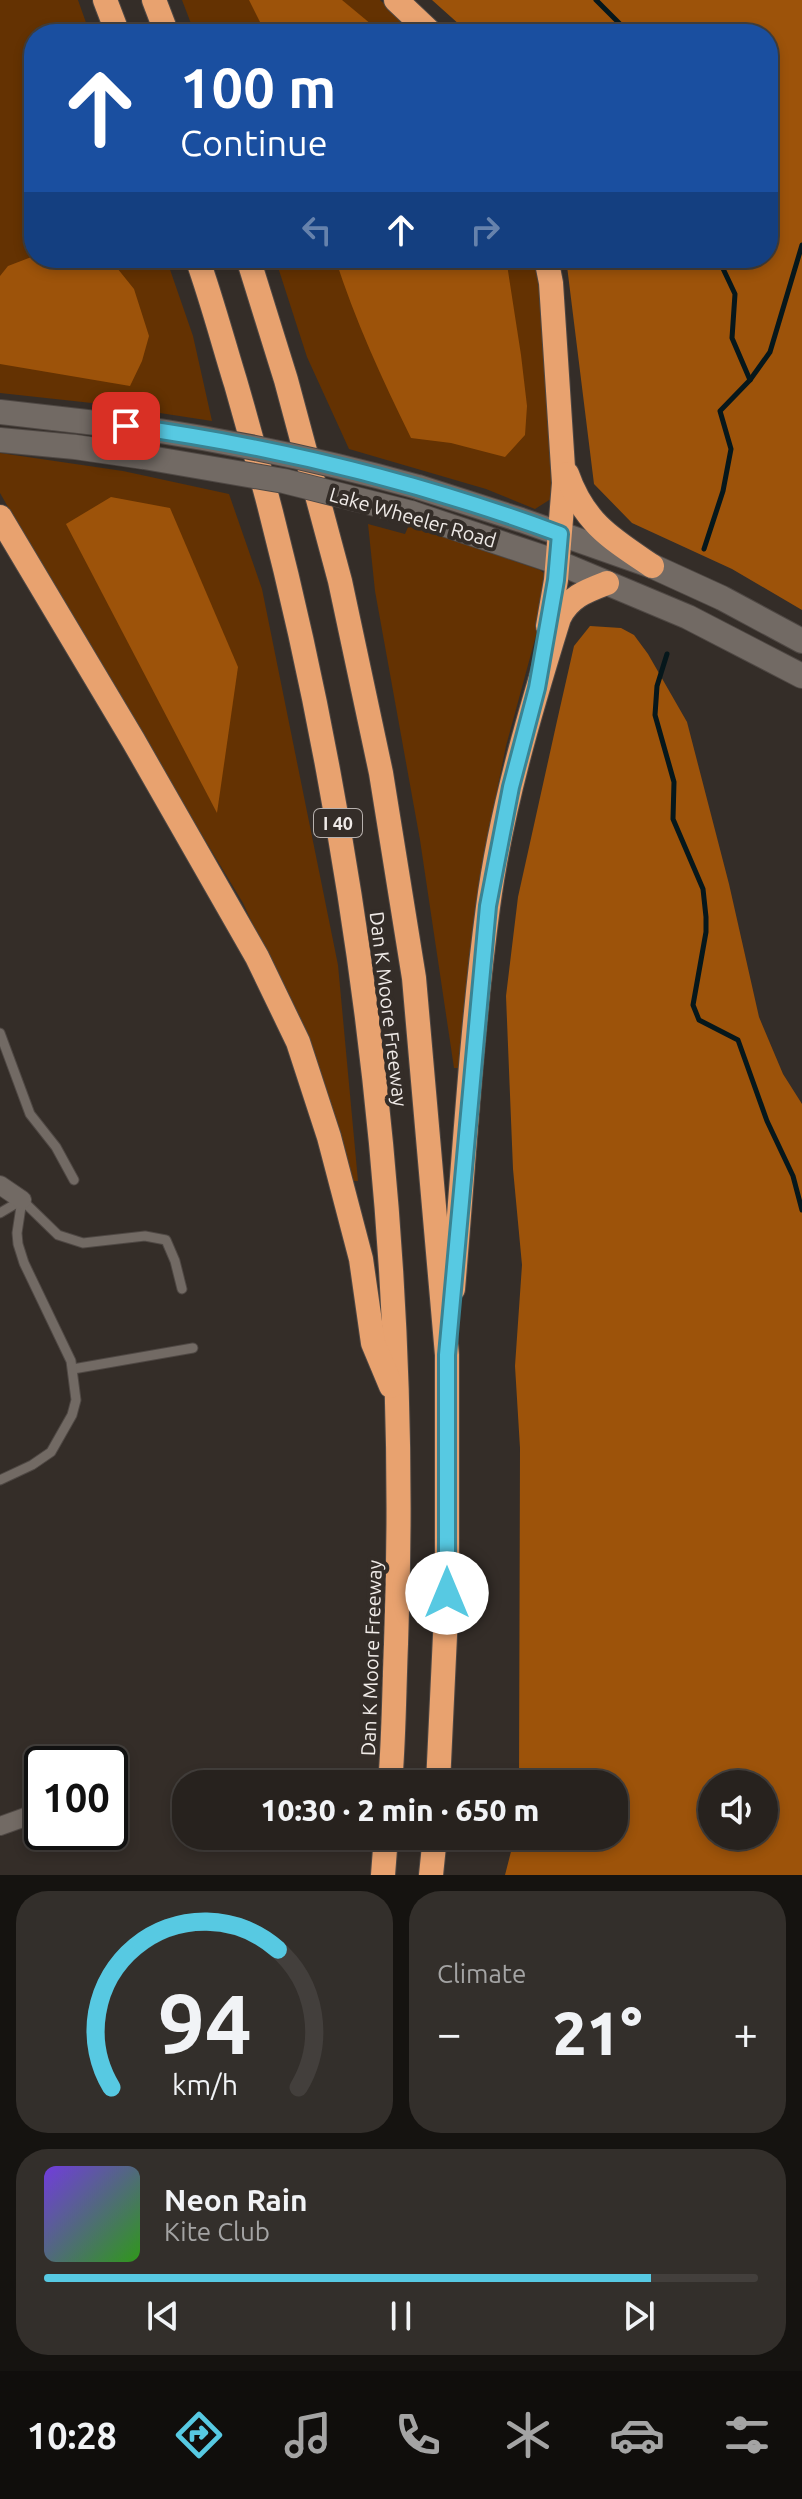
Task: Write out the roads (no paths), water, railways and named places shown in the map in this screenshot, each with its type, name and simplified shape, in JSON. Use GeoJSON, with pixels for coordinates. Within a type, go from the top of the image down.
{"type":"FeatureCollection","features":[{"type":"Feature","properties":{"kind":"highway"},"geometry":{"type":"LineString","coordinates":[[105,0],[114,24]]}},
{"type":"Feature","properties":{"kind":"highway"},"geometry":{"type":"LineString","coordinates":[[154,0],[163,24]]}},
{"type":"Feature","properties":{"kind":"highway"},"geometry":{"type":"LineString","coordinates":[[396,0],[421,24]]}},
{"type":"Feature","properties":{"kind":"highway","name":"Dan K Moore Freeway"},"geometry":{"type":"LineString","coordinates":[[200,268],[259,463],[286,569],[341,836],[373,1059],[386,1192],[397,1402],[398,1585],[391,1770]]}},
{"type":"Feature","properties":{"kind":"highway","name":"Dan K Moore Freeway"},"geometry":{"type":"LineString","coordinates":[[251,268],[286,380],[340,581],[381,773],[414,978],[447,1355],[447,1593],[439,1770]]}},
{"type":"Feature","properties":{"kind":"highway"},"geometry":{"type":"LineString","coordinates":[[537,688],[557,562],[564,483],[548,268]]}},
{"type":"Feature","properties":{"kind":"highway"},"geometry":{"type":"LineString","coordinates":[[563,463],[578,501],[594,524],[652,566]]}},
{"type":"Feature","properties":{"kind":"highway"},"geometry":{"type":"LineString","coordinates":[[0,517],[257,957],[298,1042],[329,1137],[361,1259],[373,1343],[397,1402]]}},
{"type":"Feature","properties":{"kind":"highway"},"geometry":{"type":"LineString","coordinates":[[447,1355],[488,906],[511,787],[537,688],[564,608],[580,594],[607,583]]}},
{"type":"Feature","properties":{"kind":"highway"},"geometry":{"type":"LineString","coordinates":[[383,1875],[385,1850]]}},
{"type":"Feature","properties":{"kind":"highway"},"geometry":{"type":"LineString","coordinates":[[431,1875],[434,1850]]}},
{"type":"Feature","properties":{"kind":"main road","name":"Lake Wheeler Road"},"geometry":{"type":"LineString","coordinates":[[0,412],[214,439],[348,468],[418,487],[652,566],[722,598],[802,641]]}},
{"type":"Feature","properties":{"kind":"main road","name":"Lake Wheeler Road"},"geometry":{"type":"LineString","coordinates":[[0,440],[75,447],[284,481],[411,513],[557,562],[688,617],[802,676]]}},
{"type":"Feature","properties":{"kind":"street"},"geometry":{"type":"LineString","coordinates":[[0,1185],[22,1200]]}},
{"type":"Feature","properties":{"kind":"street"},"geometry":{"type":"LineString","coordinates":[[0,1826],[24,1817]]}},
{"type":"Feature","properties":{"kind":"lane"},"geometry":{"type":"LineString","coordinates":[[0,1033],[30,1114],[56,1147],[74,1180]]}},
{"type":"Feature","properties":{"kind":"lane"},"geometry":{"type":"LineString","coordinates":[[0,1213],[22,1200]]}},
{"type":"Feature","properties":{"kind":"lane"},"geometry":{"type":"LineString","coordinates":[[22,1200],[58,1235],[83,1243],[145,1236],[166,1240],[182,1289]]}},
{"type":"Feature","properties":{"kind":"lane"},"geometry":{"type":"LineString","coordinates":[[0,1480],[51,1452],[72,1415],[76,1400],[71,1361],[24,1263],[17,1233],[22,1200]]}},
{"type":"Feature","properties":{"kind":"lane"},"geometry":{"type":"LineString","coordinates":[[73,1369],[193,1348]]}},
{"type":"Feature","properties":{"kind":"waterway"},"geometry":{"type":"LineString","coordinates":[[596,0],[620,24]]}},
{"type":"Feature","properties":{"kind":"waterway"},"geometry":{"type":"LineString","coordinates":[[704,549],[723,491],[731,449],[720,411],[750,380],[770,352],[802,245]]}},
{"type":"Feature","properties":{"kind":"waterway"},"geometry":{"type":"LineString","coordinates":[[723,268],[735,294],[732,338],[750,380]]}},
{"type":"Feature","properties":{"kind":"waterway"},"geometry":{"type":"LineString","coordinates":[[667,654],[657,686],[655,715],[674,782],[673,819],[703,889],[706,917],[693,1005],[699,1020],[738,1040],[767,1121],[793,1176],[802,1210]]}}]}
